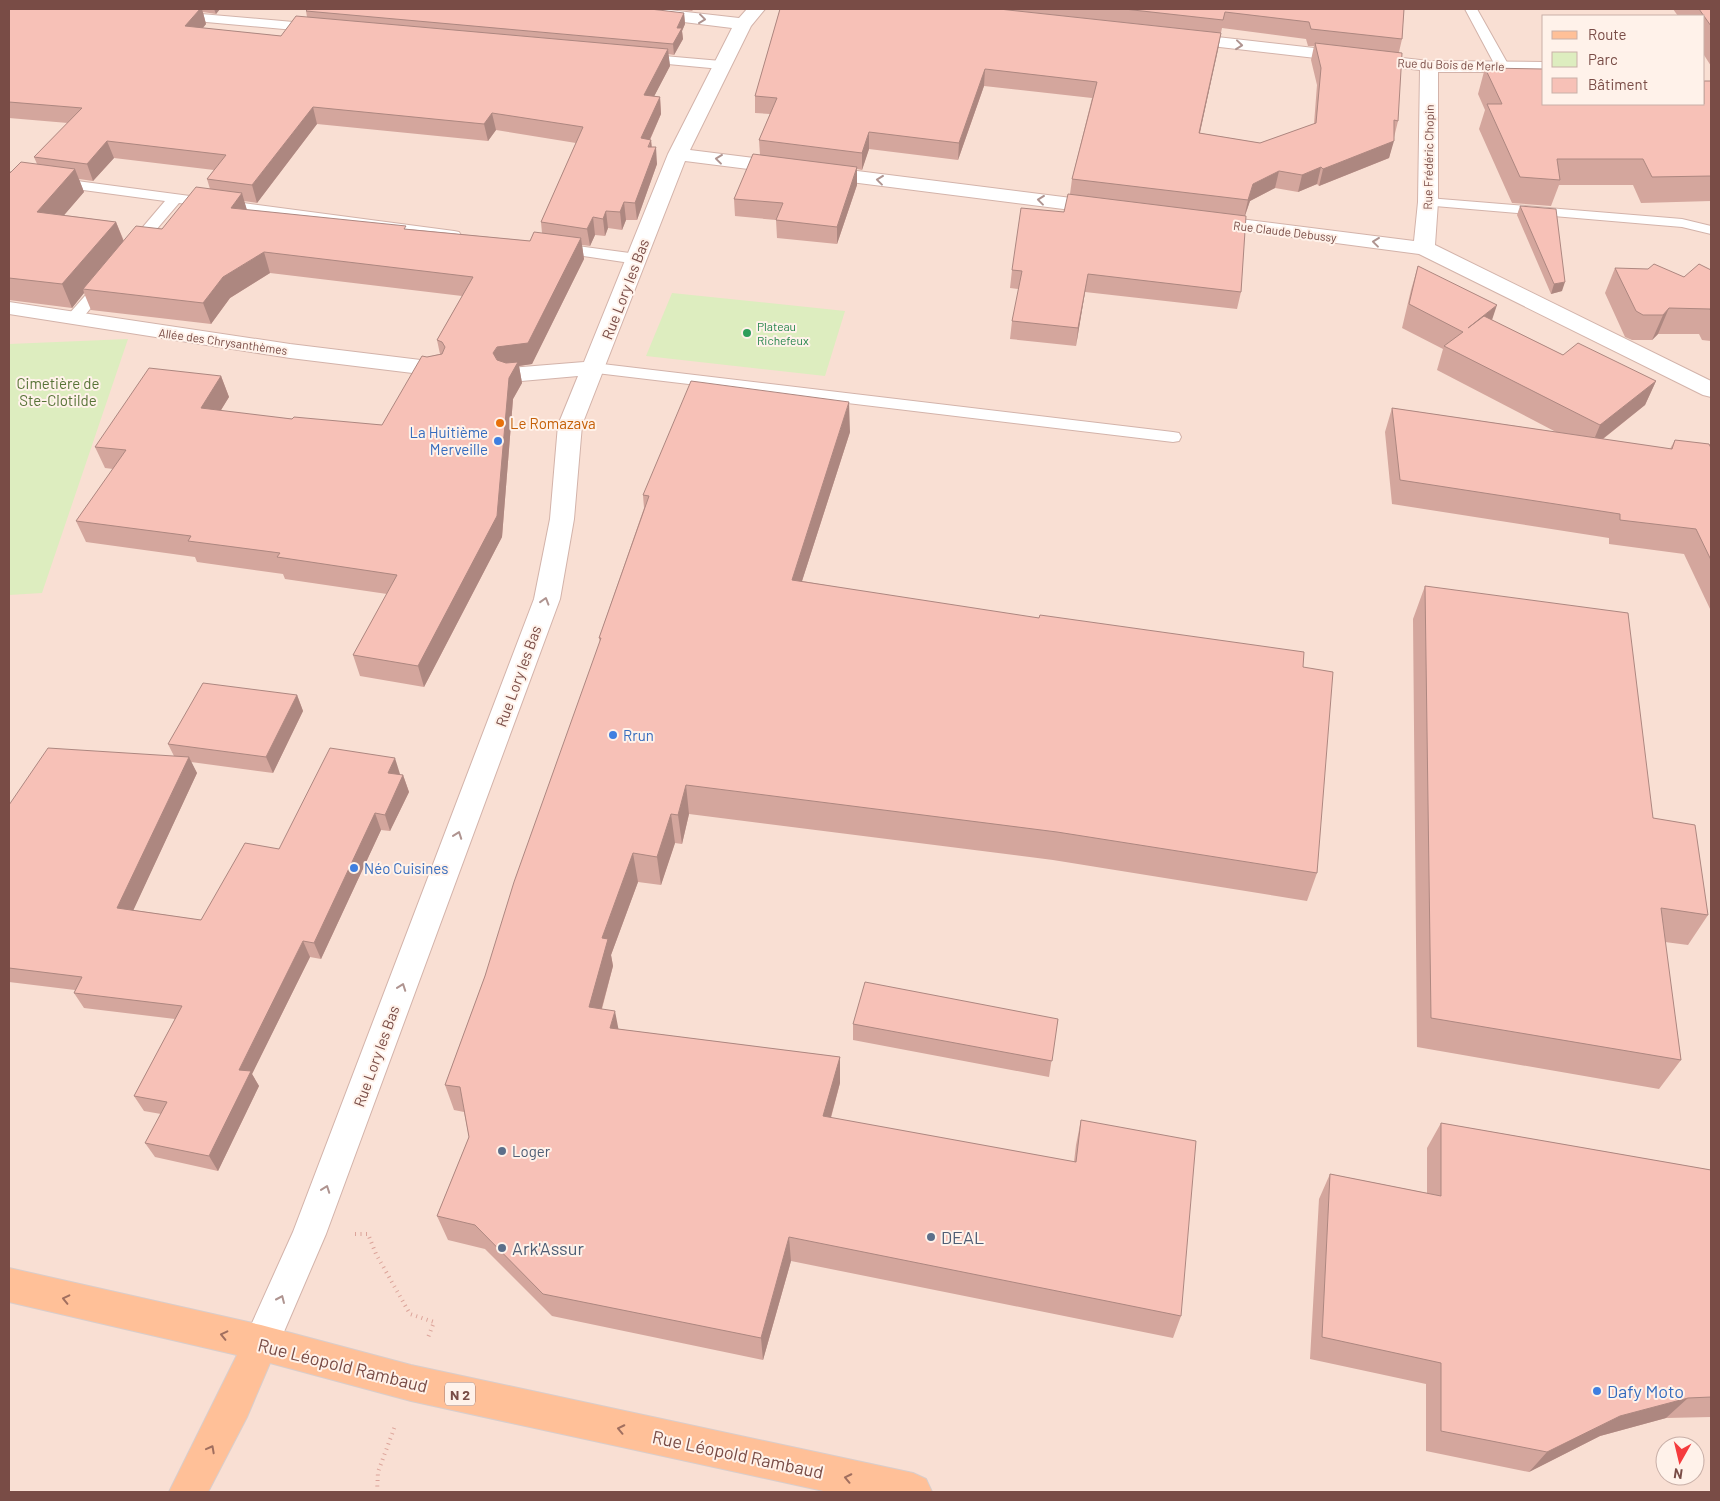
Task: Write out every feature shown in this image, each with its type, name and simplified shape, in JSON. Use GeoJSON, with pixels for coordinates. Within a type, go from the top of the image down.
{"type":"FeatureCollection","features":[{"type":"Feature","properties":{"kind":"main road","name":"Rue Léopold Rambaud"},"geometry":{"type":"LineString","coordinates":[[9,1285],[261,1344],[410,1383],[913,1492]]}},
{"type":"Feature","properties":{"kind":"main road"},"geometry":{"type":"LineString","coordinates":[[188,1492],[234,1404],[261,1344]]}},
{"type":"Feature","properties":{"kind":"street"},"geometry":{"type":"LineString","coordinates":[[618,9],[743,24]]}},
{"type":"Feature","properties":{"kind":"street","name":"Rue Lory les Bas"},"geometry":{"type":"LineString","coordinates":[[261,1344],[309,1234],[547,599],[562,519],[570,425],[678,154],[743,24],[756,9]]}},
{"type":"Feature","properties":{"kind":"street","name":"Rue du Bois de Merle"},"geometry":{"type":"LineString","coordinates":[[1166,37],[1429,66],[1542,66]]}},
{"type":"Feature","properties":{"kind":"street","name":"Rue Frédéric Chopin"},"geometry":{"type":"LineString","coordinates":[[1424,248],[1428,202],[1429,66]]}},
{"type":"Feature","properties":{"kind":"street"},"geometry":{"type":"LineString","coordinates":[[678,154],[1120,210]]}},
{"type":"Feature","properties":{"kind":"street","name":"Rue Claude Debussy"},"geometry":{"type":"LineString","coordinates":[[1189,219],[1424,248],[1711,390]]}},
{"type":"Feature","properties":{"kind":"street","name":"Allée des Chrysanthèmes"},"geometry":{"type":"LineString","coordinates":[[9,308],[290,351],[437,369]]}},
{"type":"Feature","properties":{"kind":"street"},"geometry":{"type":"LineString","coordinates":[[510,375],[594,368]]}},
{"type":"Feature","properties":{"kind":"lane"},"geometry":{"type":"LineString","coordinates":[[1471,9],[1502,66]]}},
{"type":"Feature","properties":{"kind":"lane"},"geometry":{"type":"LineString","coordinates":[[168,14],[326,29]]}},
{"type":"Feature","properties":{"kind":"lane"},"geometry":{"type":"LineString","coordinates":[[632,57],[721,65]]}},
{"type":"Feature","properties":{"kind":"lane"},"geometry":{"type":"LineString","coordinates":[[9,176],[470,237]]}},
{"type":"Feature","properties":{"kind":"lane"},"geometry":{"type":"LineString","coordinates":[[124,258],[176,198]]}},
{"type":"Feature","properties":{"kind":"lane"},"geometry":{"type":"LineString","coordinates":[[1428,202],[1682,223],[1711,230]]}},
{"type":"Feature","properties":{"kind":"lane"},"geometry":{"type":"LineString","coordinates":[[539,246],[637,259]]}},
{"type":"Feature","properties":{"kind":"lane"},"geometry":{"type":"LineString","coordinates":[[74,318],[112,273]]}},
{"type":"Feature","properties":{"kind":"lane"},"geometry":{"type":"LineString","coordinates":[[594,368],[1173,438]]}},
{"type":"Feature","properties":{"kind":"shaded area"},"geometry":{"type":"Polygon","coordinates":[[[9,9],[1711,9],[1711,1492],[9,1492],[9,9]]]}},
{"type":"Feature","properties":{"kind":"green space","name":"Plateau Richefeux"},"geometry":{"type":"Polygon","coordinates":[[[672,293],[845,311],[825,376],[646,356],[672,293]]]}},
{"type":"Feature","properties":{"kind":"green space","name":"Cimetière de Ste-Clotilde"},"geometry":{"type":"Polygon","coordinates":[[[128,339],[42,593],[9,595],[9,344],[128,339]]]}},
{"type":"Feature","properties":{"kind":"building"},"geometry":{"type":"Polygon","coordinates":[[[9,9],[200,9],[185,26],[281,36],[296,16],[668,49],[644,95],[660,97],[641,138],[651,140],[648,147],[656,147],[635,203],[624,202],[620,212],[606,211],[603,219],[593,217],[587,229],[541,222],[583,127],[492,113],[484,124],[313,107],[252,185],[207,179],[226,155],[107,141],[87,164],[34,157],[82,108],[9,102],[9,9]]]}},
{"type":"Feature","properties":{"kind":"building"},"geometry":{"type":"Polygon","coordinates":[[[308,9],[650,9],[684,13],[677,28],[682,28],[673,44],[306,11],[308,9]]]}},
{"type":"Feature","properties":{"kind":"building"},"geometry":{"type":"Polygon","coordinates":[[[780,9],[999,9],[1221,33],[1199,133],[1260,143],[1316,123],[1321,68],[1315,43],[1402,53],[1398,121],[1394,120],[1394,141],[1323,169],[1321,167],[1302,175],[1279,171],[1253,184],[1248,200],[1072,179],[1097,82],[985,69],[959,143],[869,132],[862,153],[759,140],[777,98],[755,96],[780,9]]]}},
{"type":"Feature","properties":{"kind":"building"},"geometry":{"type":"Polygon","coordinates":[[[1124,9],[1404,9],[1402,39],[1311,29],[1309,22],[1225,12],[1223,20],[1124,9]]]}},
{"type":"Feature","properties":{"kind":"building"},"geometry":{"type":"Polygon","coordinates":[[[1699,9],[1711,9],[1711,26],[1705,15],[1699,9]]]}},
{"type":"Feature","properties":{"kind":"building"},"geometry":{"type":"Polygon","coordinates":[[[1485,68],[1542,69],[1542,105],[1705,105],[1705,81],[1711,81],[1711,176],[1652,177],[1643,159],[1557,159],[1560,180],[1520,177],[1487,104],[1502,104],[1485,68]]]}},
{"type":"Feature","properties":{"kind":"building"},"geometry":{"type":"Polygon","coordinates":[[[753,154],[857,167],[837,227],[776,220],[783,203],[734,199],[753,154]]]}},
{"type":"Feature","properties":{"kind":"building"},"geometry":{"type":"Polygon","coordinates":[[[21,162],[75,169],[37,212],[116,222],[62,284],[9,278],[9,174],[21,162]]]}},
{"type":"Feature","properties":{"kind":"building"},"geometry":{"type":"Polygon","coordinates":[[[196,187],[242,193],[231,208],[406,226],[404,229],[530,241],[534,232],[581,238],[528,343],[497,347],[493,353],[497,360],[506,363],[518,362],[509,378],[497,516],[418,666],[353,655],[397,575],[277,557],[280,553],[188,541],[191,536],[76,521],[126,450],[95,447],[149,368],[221,376],[201,408],[292,419],[294,417],[382,425],[422,356],[442,354],[445,347],[442,342],[437,340],[473,277],[264,252],[223,277],[203,303],[83,289],[136,226],[162,229],[196,187]]]}},
{"type":"Feature","properties":{"kind":"building"},"geometry":{"type":"Polygon","coordinates":[[[1068,194],[1246,216],[1241,292],[1088,274],[1078,328],[1012,321],[1022,271],[1012,270],[1021,208],[1064,212],[1068,194]]]}},
{"type":"Feature","properties":{"kind":"building"},"geometry":{"type":"Polygon","coordinates":[[[1520,206],[1556,209],[1565,282],[1554,284],[1520,206]]]}},
{"type":"Feature","properties":{"kind":"building"},"geometry":{"type":"Polygon","coordinates":[[[1654,264],[1684,277],[1699,264],[1711,270],[1711,311],[1710,309],[1669,308],[1663,315],[1643,315],[1636,311],[1615,268],[1648,269],[1654,264]]]}},
{"type":"Feature","properties":{"kind":"building"},"geometry":{"type":"Polygon","coordinates":[[[1418,266],[1497,305],[1468,328],[1484,316],[1563,355],[1578,343],[1656,381],[1600,425],[1444,346],[1463,332],[1409,304],[1418,266]]]}},
{"type":"Feature","properties":{"kind":"building"},"geometry":{"type":"Polygon","coordinates":[[[691,381],[849,402],[792,580],[1039,618],[1040,615],[1304,652],[1303,667],[1333,672],[1317,873],[1057,832],[686,785],[678,815],[671,814],[657,857],[633,853],[602,938],[608,939],[589,1007],[615,1011],[610,1028],[840,1057],[823,1116],[1076,1162],[1081,1120],[1196,1141],[1181,1316],[789,1237],[761,1338],[543,1294],[475,1225],[437,1216],[469,1137],[460,1087],[445,1085],[485,976],[514,882],[601,638],[599,638],[649,496],[643,495],[691,381]]]}},
{"type":"Feature","properties":{"kind":"building"},"geometry":{"type":"Polygon","coordinates":[[[1392,408],[1672,449],[1675,440],[1709,444],[1711,448],[1711,560],[1696,529],[1620,520],[1620,514],[1400,480],[1392,408]]]}},
{"type":"Feature","properties":{"kind":"building"},"geometry":{"type":"Polygon","coordinates":[[[1425,586],[1628,613],[1653,818],[1695,825],[1708,915],[1661,908],[1681,1060],[1431,1018],[1425,586]]]}},
{"type":"Feature","properties":{"kind":"building"},"geometry":{"type":"Polygon","coordinates":[[[203,683],[297,695],[266,757],[168,744],[203,683]]]}},
{"type":"Feature","properties":{"kind":"building"},"geometry":{"type":"Polygon","coordinates":[[[48,748],[189,757],[117,908],[201,920],[245,843],[279,849],[330,748],[395,758],[388,773],[403,775],[385,815],[375,813],[314,943],[303,941],[239,1070],[251,1071],[209,1156],[145,1143],[167,1102],[134,1096],[182,1006],[74,993],[82,977],[9,968],[9,805],[48,748]]]}},
{"type":"Feature","properties":{"kind":"building"},"geometry":{"type":"Polygon","coordinates":[[[865,982],[1058,1019],[1052,1061],[853,1024],[865,982]]]}},
{"type":"Feature","properties":{"kind":"building"},"geometry":{"type":"Polygon","coordinates":[[[1441,1123],[1711,1170],[1711,1397],[1688,1398],[1620,1416],[1547,1452],[1441,1431],[1441,1363],[1322,1337],[1330,1174],[1441,1196],[1441,1123]]]}},
{"type":"Feature","properties":{"kind":"place","name":"Plateau Richefeux"},"geometry":{"type":"Point","coordinates":[747,333]}},
{"type":"Feature","properties":{"kind":"place","name":"Le Romazava"},"geometry":{"type":"Point","coordinates":[500,423]}},
{"type":"Feature","properties":{"kind":"place","name":"La Huitième Merveille"},"geometry":{"type":"Point","coordinates":[498,441]}},
{"type":"Feature","properties":{"kind":"place","name":"Rrun"},"geometry":{"type":"Point","coordinates":[613,735]}},
{"type":"Feature","properties":{"kind":"place","name":"Néo Cuisines"},"geometry":{"type":"Point","coordinates":[354,868]}},
{"type":"Feature","properties":{"kind":"place","name":"Loger"},"geometry":{"type":"Point","coordinates":[502,1151]}},
{"type":"Feature","properties":{"kind":"place","name":"DEAL"},"geometry":{"type":"Point","coordinates":[931,1237]}},
{"type":"Feature","properties":{"kind":"place","name":"Ark'Assur"},"geometry":{"type":"Point","coordinates":[502,1248]}},
{"type":"Feature","properties":{"kind":"place","name":"Dafy Moto"},"geometry":{"type":"Point","coordinates":[1597,1391]}}]}
